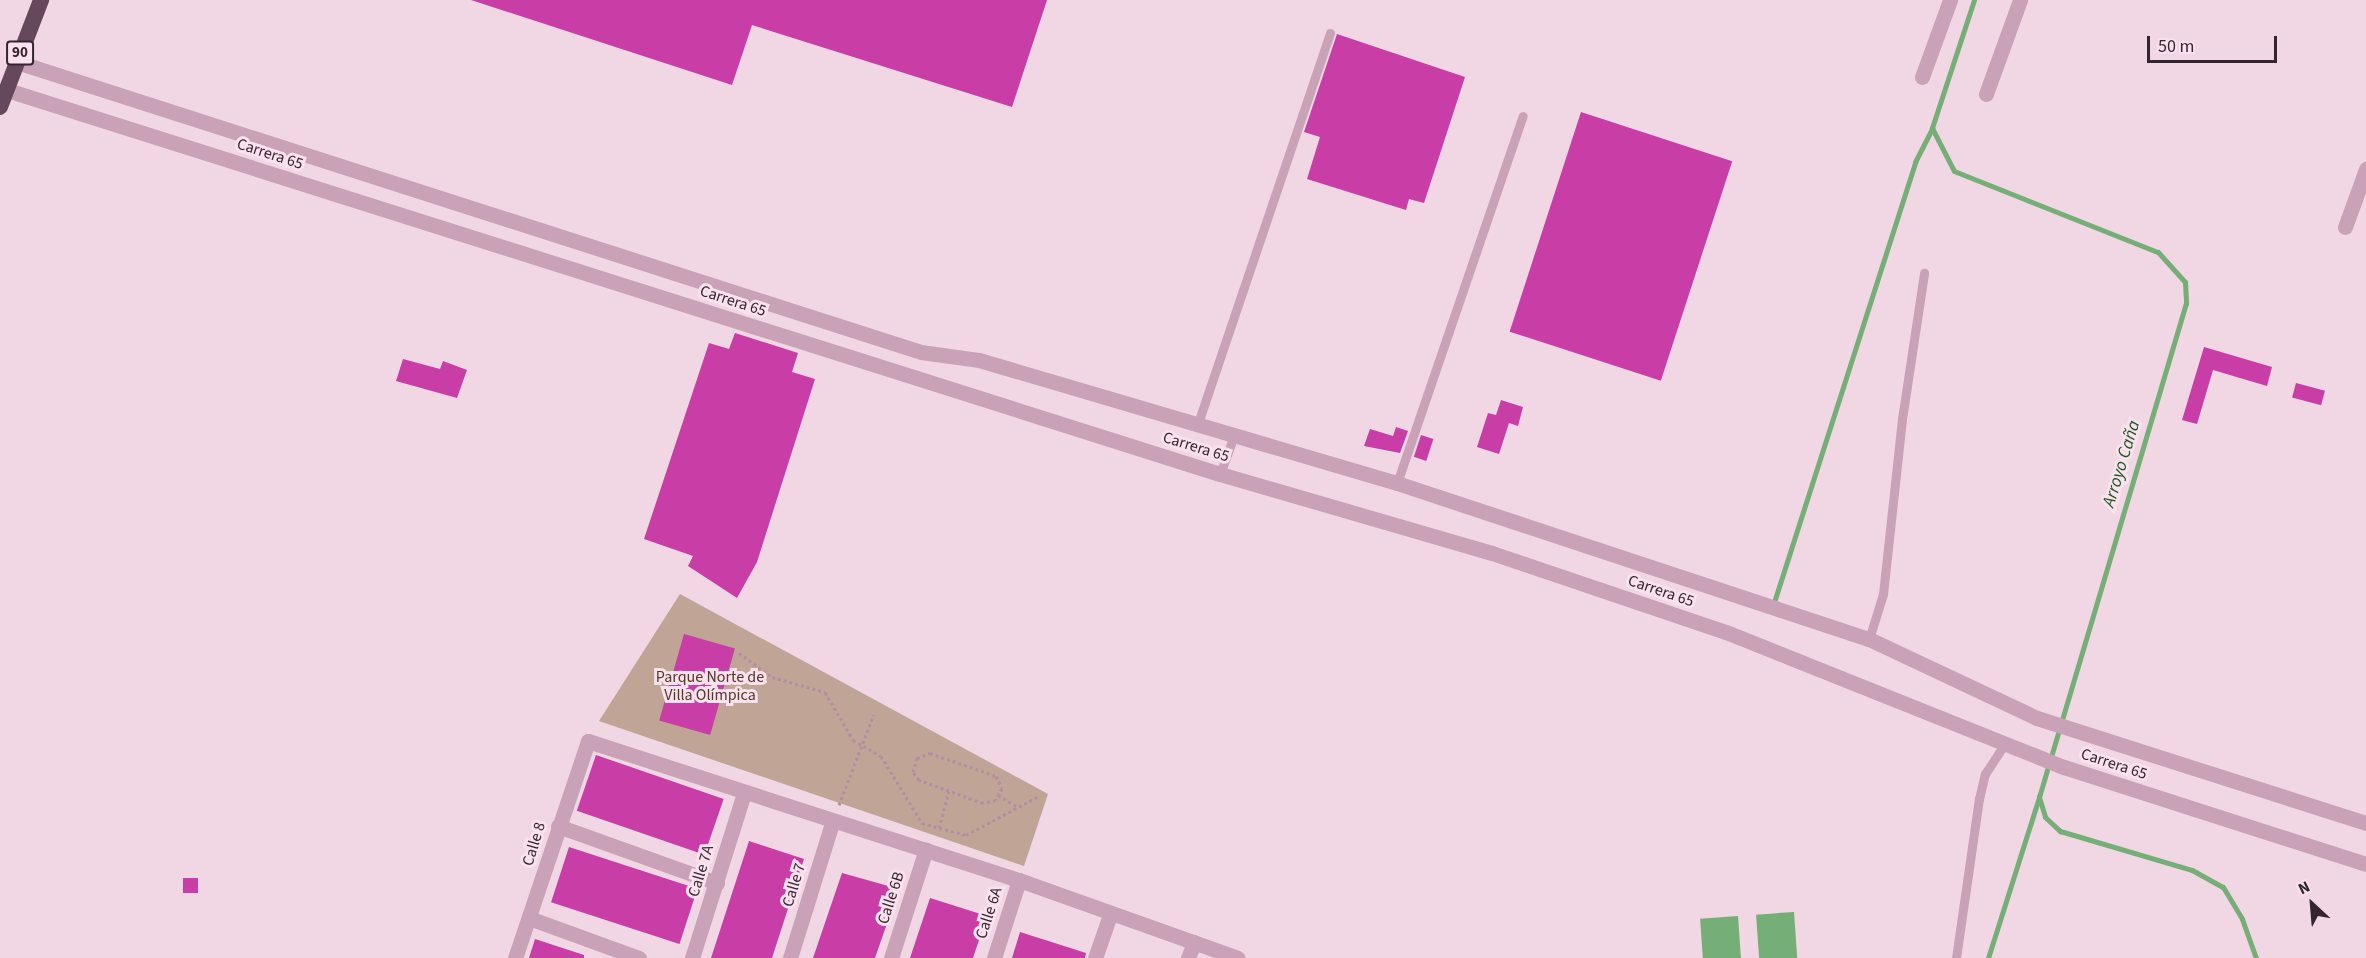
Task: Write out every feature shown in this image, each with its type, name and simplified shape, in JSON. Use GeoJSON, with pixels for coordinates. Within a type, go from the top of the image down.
{"type":"FeatureCollection","features":[{"type":"Feature","properties":{"kind":"highway","name":"90"},"geometry":{"type":"LineString","coordinates":[[0,107],[41,0]]}},
{"type":"Feature","properties":{"kind":"street"},"geometry":{"type":"LineString","coordinates":[[1922,76],[1950,0]]}},
{"type":"Feature","properties":{"kind":"street"},"geometry":{"type":"LineString","coordinates":[[1986,94],[2020,0]]}},
{"type":"Feature","properties":{"kind":"street","name":"Carrera 65"},"geometry":{"type":"LineString","coordinates":[[17,62],[921,352],[979,360],[1233,438],[1396,483],[1869,639],[2037,718],[2366,823]]}},
{"type":"Feature","properties":{"kind":"street","name":"Carrera 65"},"geometry":{"type":"LineString","coordinates":[[7,90],[1220,474],[1492,553],[1726,632],[2064,767],[2366,864]]}},
{"type":"Feature","properties":{"kind":"street"},"geometry":{"type":"LineString","coordinates":[[2345,227],[2366,169]]}},
{"type":"Feature","properties":{"kind":"street","name":"Calle 8"},"geometry":{"type":"LineString","coordinates":[[515,958],[588,741],[744,794]]}},
{"type":"Feature","properties":{"kind":"street"},"geometry":{"type":"LineString","coordinates":[[744,794],[832,823],[926,849],[1238,958]]}},
{"type":"Feature","properties":{"kind":"street","name":"Calle 7A"},"geometry":{"type":"LineString","coordinates":[[692,958],[744,794]]}},
{"type":"Feature","properties":{"kind":"street","name":"Calle 7"},"geometry":{"type":"LineString","coordinates":[[790,958],[832,823]]}},
{"type":"Feature","properties":{"kind":"street"},"geometry":{"type":"LineString","coordinates":[[558,826],[717,883]]}},
{"type":"Feature","properties":{"kind":"street","name":"Calle 6B"},"geometry":{"type":"LineString","coordinates":[[891,958],[926,849]]}},
{"type":"Feature","properties":{"kind":"street","name":"Calle 6A"},"geometry":{"type":"LineString","coordinates":[[994,958],[1019,880]]}},
{"type":"Feature","properties":{"kind":"street"},"geometry":{"type":"LineString","coordinates":[[1095,958],[1110,915]]}},
{"type":"Feature","properties":{"kind":"street"},"geometry":{"type":"LineString","coordinates":[[529,918],[639,958]]}},
{"type":"Feature","properties":{"kind":"street"},"geometry":{"type":"LineString","coordinates":[[1188,958],[1194,942]]}},
{"type":"Feature","properties":{"kind":"lane"},"geometry":{"type":"LineString","coordinates":[[1197,426],[1330,33]]}},
{"type":"Feature","properties":{"kind":"lane"},"geometry":{"type":"LineString","coordinates":[[1396,483],[1523,116]]}},
{"type":"Feature","properties":{"kind":"lane"},"geometry":{"type":"LineString","coordinates":[[1869,639],[1883,594],[1902,419],[1924,273]]}},
{"type":"Feature","properties":{"kind":"lane"},"geometry":{"type":"LineString","coordinates":[[1220,474],[1233,438]]}},
{"type":"Feature","properties":{"kind":"lane"},"geometry":{"type":"LineString","coordinates":[[1956,958],[1979,799],[1985,774],[2005,743]]}},
{"type":"Feature","properties":{"kind":"path"},"geometry":{"type":"LineString","coordinates":[[739,653],[772,677],[825,692],[853,740],[881,756],[921,823],[966,835],[1037,797]]}},
{"type":"Feature","properties":{"kind":"path"},"geometry":{"type":"LineString","coordinates":[[832,823],[874,714]]}},
{"type":"Feature","properties":{"kind":"path"},"geometry":{"type":"LineString","coordinates":[[930,753],[996,776],[1002,788],[998,795],[983,803],[919,780],[913,772],[917,758],[930,753]]}},
{"type":"Feature","properties":{"kind":"path"},"geometry":{"type":"LineString","coordinates":[[939,828],[949,791]]}},
{"type":"Feature","properties":{"kind":"path"},"geometry":{"type":"LineString","coordinates":[[998,795],[1018,807]]}},
{"type":"Feature","properties":{"kind":"green space","name":"Parque Norte de Villa Olímpica"},"geometry":{"type":"Polygon","coordinates":[[[680,594],[1048,794],[1024,866],[599,721],[680,594]]]}},
{"type":"Feature","properties":{"kind":"shaded area"},"geometry":{"type":"Polygon","coordinates":[[[1794,912],[1797,958],[1759,958],[1756,915],[1794,912]]]}},
{"type":"Feature","properties":{"kind":"shaded area"},"geometry":{"type":"Polygon","coordinates":[[[1738,916],[1741,958],[1703,958],[1700,919],[1738,916]]]}},
{"type":"Feature","properties":{"kind":"building"},"geometry":{"type":"Polygon","coordinates":[[[471,0],[1047,0],[1012,107],[752,25],[732,85],[471,0]]]}},
{"type":"Feature","properties":{"kind":"building"},"geometry":{"type":"Polygon","coordinates":[[[1337,34],[1465,77],[1424,203],[1409,199],[1406,210],[1307,179],[1320,137],[1304,132],[1337,34]]]}},
{"type":"Feature","properties":{"kind":"building"},"geometry":{"type":"Polygon","coordinates":[[[1581,112],[1732,161],[1661,381],[1510,332],[1581,112]]]}},
{"type":"Feature","properties":{"kind":"building"},"geometry":{"type":"Polygon","coordinates":[[[735,333],[798,353],[792,372],[815,379],[757,562],[737,598],[688,566],[693,556],[644,539],[709,343],[729,349],[735,333]]]}},
{"type":"Feature","properties":{"kind":"building"},"geometry":{"type":"Polygon","coordinates":[[[2204,347],[2272,367],[2267,386],[2213,370],[2197,424],[2182,420],[2204,347]]]}},
{"type":"Feature","properties":{"kind":"building"},"geometry":{"type":"Polygon","coordinates":[[[403,359],[440,369],[443,361],[467,370],[457,398],[396,381],[403,359]]]}},
{"type":"Feature","properties":{"kind":"building"},"geometry":{"type":"Polygon","coordinates":[[[2296,383],[2325,391],[2321,405],[2292,397],[2296,383]]]}},
{"type":"Feature","properties":{"kind":"building"},"geometry":{"type":"Polygon","coordinates":[[[1501,400],[1523,407],[1518,426],[1509,423],[1499,454],[1477,447],[1488,413],[1496,415],[1501,400]]]}},
{"type":"Feature","properties":{"kind":"building"},"geometry":{"type":"Polygon","coordinates":[[[1396,427],[1408,431],[1400,453],[1364,446],[1370,429],[1393,436],[1396,427]]]}},
{"type":"Feature","properties":{"kind":"building"},"geometry":{"type":"Polygon","coordinates":[[[1421,435],[1433,439],[1426,461],[1414,457],[1421,435]]]}},
{"type":"Feature","properties":{"kind":"building"},"geometry":{"type":"Polygon","coordinates":[[[684,634],[735,649],[710,735],[659,721],[684,634]]]}},
{"type":"Feature","properties":{"kind":"building"},"geometry":{"type":"Polygon","coordinates":[[[596,755],[724,799],[704,855],[577,811],[596,755]]]}},
{"type":"Feature","properties":{"kind":"building"},"geometry":{"type":"Polygon","coordinates":[[[749,841],[804,859],[772,958],[711,958],[749,841]]]}},
{"type":"Feature","properties":{"kind":"building"},"geometry":{"type":"Polygon","coordinates":[[[569,847],[697,889],[679,944],[551,902],[569,847]]]}},
{"type":"Feature","properties":{"kind":"building"},"geometry":{"type":"Polygon","coordinates":[[[842,873],[899,889],[875,958],[813,958],[842,873]]]}},
{"type":"Feature","properties":{"kind":"building"},"geometry":{"type":"Polygon","coordinates":[[[183,878],[198,878],[198,893],[183,893],[183,878]]]}},
{"type":"Feature","properties":{"kind":"building"},"geometry":{"type":"Polygon","coordinates":[[[930,898],[987,916],[973,958],[910,958],[930,898]]]}},
{"type":"Feature","properties":{"kind":"building"},"geometry":{"type":"Polygon","coordinates":[[[1020,932],[1086,953],[1085,958],[1012,958],[1020,932]]]}},
{"type":"Feature","properties":{"kind":"building"},"geometry":{"type":"Polygon","coordinates":[[[535,939],[584,955],[584,958],[529,958],[535,939]]]}},
{"type":"Feature","properties":{"kind":"waterway","name":"Arroyo Caña"},"geometry":{"type":"LineString","coordinates":[[1974,0],[1932,128],[1954,171],[2158,252],[2185,282],[2186,303],[2039,797],[2045,817],[2060,831],[2192,870],[2223,887],[2242,919],[2256,958]]}},
{"type":"Feature","properties":{"kind":"waterway"},"geometry":{"type":"LineString","coordinates":[[1775,599],[1915,162],[1932,128]]}},
{"type":"Feature","properties":{"kind":"waterway"},"geometry":{"type":"LineString","coordinates":[[1988,958],[2039,797]]}}]}
